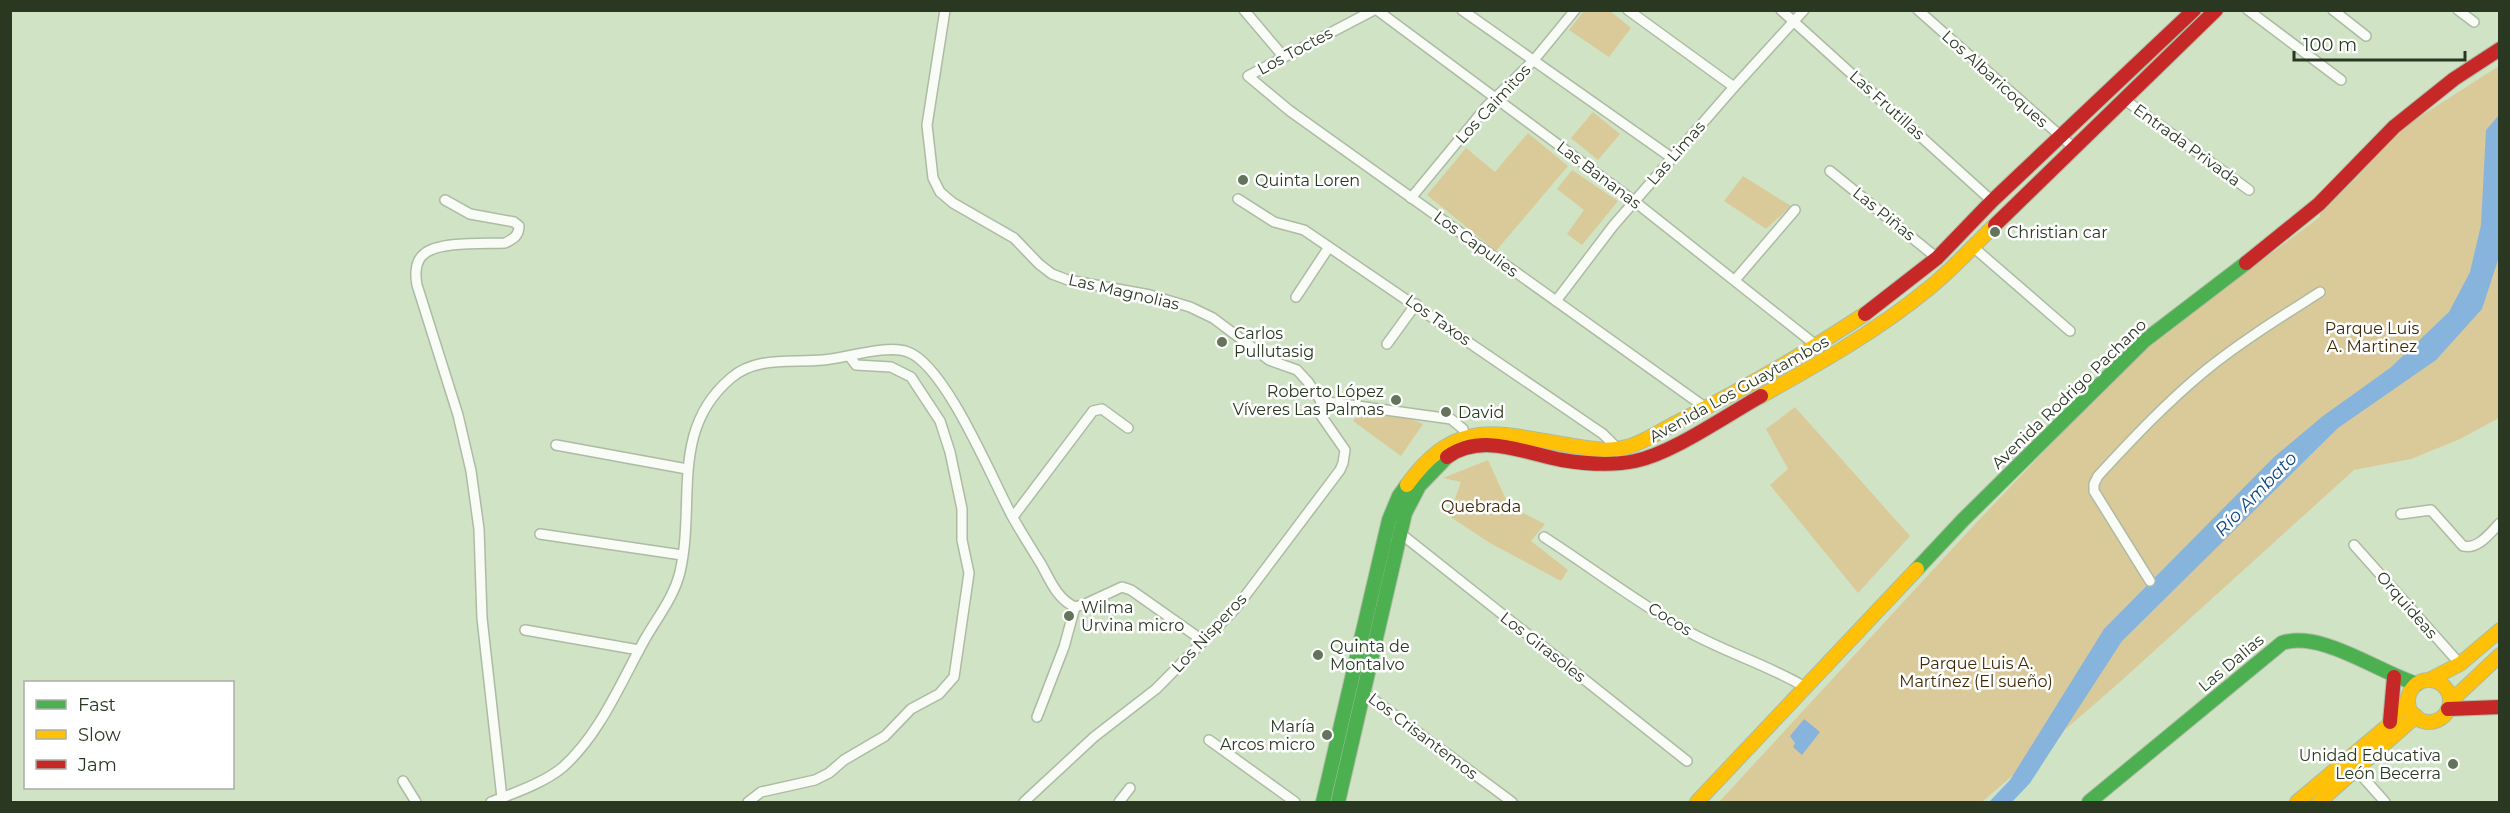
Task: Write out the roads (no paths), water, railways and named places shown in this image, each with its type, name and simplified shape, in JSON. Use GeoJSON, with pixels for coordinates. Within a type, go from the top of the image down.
{"type":"FeatureCollection","features":[{"type":"Feature","properties":{"kind":"main road","name":"Avenida Los Guaytambos"},"geometry":{"type":"LineString","coordinates":[[1338,802],[1389,520],[1399,496],[1424,471],[1454,454],[1466,441],[1496,434],[1591,450],[1618,449],[1642,441],[1706,408],[1817,346],[1879,305],[1937,258],[1992,201],[2194,10]]}},
{"type":"Feature","properties":{"kind":"main road","name":"Avenida Los Guaytambos"},"geometry":{"type":"LineString","coordinates":[[1466,441],[1584,463],[1616,463],[1648,457],[1685,440],[1839,353],[1930,288],[2216,10]]}},
{"type":"Feature","properties":{"kind":"main road","name":"Avenida Rodrigo Pachano"},"geometry":{"type":"LineString","coordinates":[[1697,802],[1963,520],[2144,341],[2288,231],[2319,204],[2409,115],[2454,79],[2499,49]]}},
{"type":"Feature","properties":{"kind":"main road","name":"Avenida Los Guaytambos"},"geometry":{"type":"LineString","coordinates":[[1323,802],[1360,681],[1400,533],[1424,471]]}},
{"type":"Feature","properties":{"kind":"main road"},"geometry":{"type":"LineString","coordinates":[[2319,802],[2390,724],[2410,693],[2423,682],[2460,664],[2499,630]]}},
{"type":"Feature","properties":{"kind":"main road","name":"Las Dalias"},"geometry":{"type":"LineString","coordinates":[[2090,802],[2276,646],[2287,641],[2295,639],[2316,641],[2394,677],[2423,682]]}},
{"type":"Feature","properties":{"kind":"main road"},"geometry":{"type":"LineString","coordinates":[[2408,699],[2409,706],[2416,716],[2427,721],[2434,721],[2440,718],[2481,670],[2499,655]]}},
{"type":"Feature","properties":{"kind":"main road"},"geometry":{"type":"LineString","coordinates":[[2390,724],[2394,677]]}},
{"type":"Feature","properties":{"kind":"main road"},"geometry":{"type":"LineString","coordinates":[[2423,682],[2444,686],[2449,706]]}},
{"type":"Feature","properties":{"kind":"main road"},"geometry":{"type":"LineString","coordinates":[[2449,706],[2499,707]]}},
{"type":"Feature","properties":{"kind":"main road"},"geometry":{"type":"LineString","coordinates":[[2298,802],[2416,716]]}},
{"type":"Feature","properties":{"kind":"street","name":"Las Magnolias"},"geometry":{"type":"LineString","coordinates":[[945,10],[927,125],[933,178],[940,192],[953,203],[1014,238],[1052,274],[1068,280],[1150,295],[1190,307],[1213,318],[1269,360],[1297,370],[1321,401]]}},
{"type":"Feature","properties":{"kind":"street"},"geometry":{"type":"LineString","coordinates":[[1244,10],[1283,56]]}},
{"type":"Feature","properties":{"kind":"street","name":"Los Toctes"},"geometry":{"type":"LineString","coordinates":[[1248,76],[1375,10]]}},
{"type":"Feature","properties":{"kind":"street","name":"Las Bananas"},"geometry":{"type":"LineString","coordinates":[[1375,10],[1635,201],[1817,346]]}},
{"type":"Feature","properties":{"kind":"street"},"geometry":{"type":"LineString","coordinates":[[1462,10],[1672,158]]}},
{"type":"Feature","properties":{"kind":"street","name":"Los Caimitos"},"geometry":{"type":"LineString","coordinates":[[1411,198],[1430,172],[1495,97],[1534,60],[1575,10]]}},
{"type":"Feature","properties":{"kind":"street"},"geometry":{"type":"LineString","coordinates":[[1628,10],[1734,87]]}},
{"type":"Feature","properties":{"kind":"street","name":"Las Frutillas"},"geometry":{"type":"LineString","coordinates":[[1781,10],[1992,201]]}},
{"type":"Feature","properties":{"kind":"street","name":"Las Limas"},"geometry":{"type":"LineString","coordinates":[[1556,301],[1635,201],[1804,10]]}},
{"type":"Feature","properties":{"kind":"street","name":"Los Albaricoques"},"geometry":{"type":"LineString","coordinates":[[1918,10],[2060,138],[2073,147]]}},
{"type":"Feature","properties":{"kind":"street"},"geometry":{"type":"LineString","coordinates":[[2248,10],[2341,80]]}},
{"type":"Feature","properties":{"kind":"street"},"geometry":{"type":"LineString","coordinates":[[2333,10],[2366,36]]}},
{"type":"Feature","properties":{"kind":"street"},"geometry":{"type":"LineString","coordinates":[[2458,10],[2474,21]]}},
{"type":"Feature","properties":{"kind":"street","name":"Los Capulies"},"geometry":{"type":"LineString","coordinates":[[1248,76],[1290,111],[1706,408]]}},
{"type":"Feature","properties":{"kind":"street","name":"Entrada Privada"},"geometry":{"type":"LineString","coordinates":[[2125,100],[2250,190]]}},
{"type":"Feature","properties":{"kind":"street","name":"Las Piñas"},"geometry":{"type":"LineString","coordinates":[[1830,171],[1937,258]]}},
{"type":"Feature","properties":{"kind":"street","name":"Los Taxos"},"geometry":{"type":"LineString","coordinates":[[1238,199],[1274,222],[1304,231],[1416,304],[1603,434],[1618,449]]}},
{"type":"Feature","properties":{"kind":"street"},"geometry":{"type":"LineString","coordinates":[[445,200],[470,214],[514,222],[519,226],[519,231],[514,238],[505,243],[437,248],[424,253],[418,261],[415,273],[458,415],[471,471],[479,538],[482,618],[502,798]]}},
{"type":"Feature","properties":{"kind":"street"},"geometry":{"type":"LineString","coordinates":[[1734,280],[1795,210]]}},
{"type":"Feature","properties":{"kind":"street"},"geometry":{"type":"LineString","coordinates":[[1972,246],[2070,331]]}},
{"type":"Feature","properties":{"kind":"street"},"geometry":{"type":"LineString","coordinates":[[1296,297],[1329,247]]}},
{"type":"Feature","properties":{"kind":"street"},"geometry":{"type":"LineString","coordinates":[[2150,581],[2094,491],[2094,484],[2098,476],[2150,420],[2204,371],[2264,327],[2320,292]]}},
{"type":"Feature","properties":{"kind":"street"},"geometry":{"type":"LineString","coordinates":[[1387,344],[1416,304]]}},
{"type":"Feature","properties":{"kind":"street"},"geometry":{"type":"LineString","coordinates":[[491,802],[562,768],[576,753],[604,713],[675,586],[682,555],[687,469],[699,416],[724,383],[742,368],[760,363],[850,357],[888,350],[905,350],[919,357],[939,381],[958,412],[1013,517],[1061,598],[1075,607],[1122,587],[1131,590],[1202,640]]}},
{"type":"Feature","properties":{"kind":"street"},"geometry":{"type":"LineString","coordinates":[[748,802],[761,792],[815,780],[829,773],[852,754],[885,736],[912,709],[939,694],[954,677],[959,632],[968,594],[969,573],[962,540],[962,509],[946,436],[933,408],[911,377],[891,367],[856,365],[850,357]]}},
{"type":"Feature","properties":{"kind":"street"},"geometry":{"type":"LineString","coordinates":[[1321,401],[1451,419],[1458,423],[1466,441]]}},
{"type":"Feature","properties":{"kind":"street","name":"Los Nisperos"},"geometry":{"type":"LineString","coordinates":[[1024,802],[1094,737],[1156,689],[1236,608],[1343,463],[1345,450],[1320,414],[1321,401]]}},
{"type":"Feature","properties":{"kind":"street"},"geometry":{"type":"LineString","coordinates":[[1013,517],[1093,411],[1102,409],[1128,428]]}},
{"type":"Feature","properties":{"kind":"street"},"geometry":{"type":"LineString","coordinates":[[555,445],[687,469]]}},
{"type":"Feature","properties":{"kind":"street"},"geometry":{"type":"LineString","coordinates":[[1616,463],[1618,449]]}},
{"type":"Feature","properties":{"kind":"street"},"geometry":{"type":"LineString","coordinates":[[2401,514],[2431,510],[2463,546],[2470,548],[2499,523]]}},
{"type":"Feature","properties":{"kind":"street","name":"Los Girasoles"},"geometry":{"type":"LineString","coordinates":[[1400,533],[1687,761]]}},
{"type":"Feature","properties":{"kind":"street"},"geometry":{"type":"LineString","coordinates":[[540,534],[682,555]]}},
{"type":"Feature","properties":{"kind":"street","name":"Cocos"},"geometry":{"type":"LineString","coordinates":[[1544,537],[1686,630],[1726,651],[1780,672],[1805,687]]}},
{"type":"Feature","properties":{"kind":"street","name":"Orquideas"},"geometry":{"type":"LineString","coordinates":[[2354,545],[2460,664]]}},
{"type":"Feature","properties":{"kind":"street"},"geometry":{"type":"LineString","coordinates":[[1037,717],[1064,646],[1075,607]]}},
{"type":"Feature","properties":{"kind":"street"},"geometry":{"type":"LineString","coordinates":[[525,630],[639,650]]}},
{"type":"Feature","properties":{"kind":"street","name":"Los Crisantemos"},"geometry":{"type":"LineString","coordinates":[[1360,681],[1512,802]]}},
{"type":"Feature","properties":{"kind":"street"},"geometry":{"type":"LineString","coordinates":[[1209,740],[1295,802]]}},
{"type":"Feature","properties":{"kind":"street"},"geometry":{"type":"LineString","coordinates":[[2352,764],[2385,802]]}},
{"type":"Feature","properties":{"kind":"street"},"geometry":{"type":"LineString","coordinates":[[403,781],[416,802]]}},
{"type":"Feature","properties":{"kind":"street"},"geometry":{"type":"LineString","coordinates":[[1119,802],[1130,788]]}},
{"type":"Feature","properties":{"kind":"water","name":"Río Ambato"},"geometry":{"type":"Polygon","coordinates":[[[2499,115],[2499,257],[2482,309],[2436,360],[2338,428],[2122,641],[2030,783],[2012,802],[1989,802],[2010,780],[2104,629],[2274,457],[2323,416],[2390,368],[2449,312],[2470,272],[2481,225],[2486,130],[2499,115]]]}},
{"type":"Feature","properties":{"kind":"water"},"geometry":{"type":"Polygon","coordinates":[[[1804,719],[1820,732],[1802,755],[1793,747],[1795,743],[1790,736],[1804,719]]]}},
{"type":"Feature","properties":{"kind":"place","name":"Quinta Loren"},"geometry":{"type":"Point","coordinates":[1243,180]}},
{"type":"Feature","properties":{"kind":"place","name":"Christian car"},"geometry":{"type":"Point","coordinates":[1995,232]}},
{"type":"Feature","properties":{"kind":"place","name":"Carlos Pullutasig"},"geometry":{"type":"Point","coordinates":[1222,342]}},
{"type":"Feature","properties":{"kind":"place","name":"Roberto López Víveres Las Palmas"},"geometry":{"type":"Point","coordinates":[1396,400]}},
{"type":"Feature","properties":{"kind":"place","name":"David"},"geometry":{"type":"Point","coordinates":[1446,412]}},
{"type":"Feature","properties":{"kind":"place","name":"Wilma Urvina micro"},"geometry":{"type":"Point","coordinates":[1069,616]}},
{"type":"Feature","properties":{"kind":"place","name":"Quinta de Montalvo"},"geometry":{"type":"Point","coordinates":[1318,655]}},
{"type":"Feature","properties":{"kind":"place","name":"María Arcos micro"},"geometry":{"type":"Point","coordinates":[1327,735]}},
{"type":"Feature","properties":{"kind":"place","name":"Unidad Educativa León Becerra"},"geometry":{"type":"Point","coordinates":[2453,764]}},
{"type":"Feature","properties":{"kind":"park label","name":"Parque Luis A. Martinez"},"geometry":{"type":"Point","coordinates":[2372,337]}},
{"type":"Feature","properties":{"kind":"park label","name":"Quebrada"},"geometry":{"type":"Point","coordinates":[1481,506]}},
{"type":"Feature","properties":{"kind":"park label","name":"Parque Luis A. Martínez (El sueño)"},"geometry":{"type":"Point","coordinates":[1976,672]}}]}
